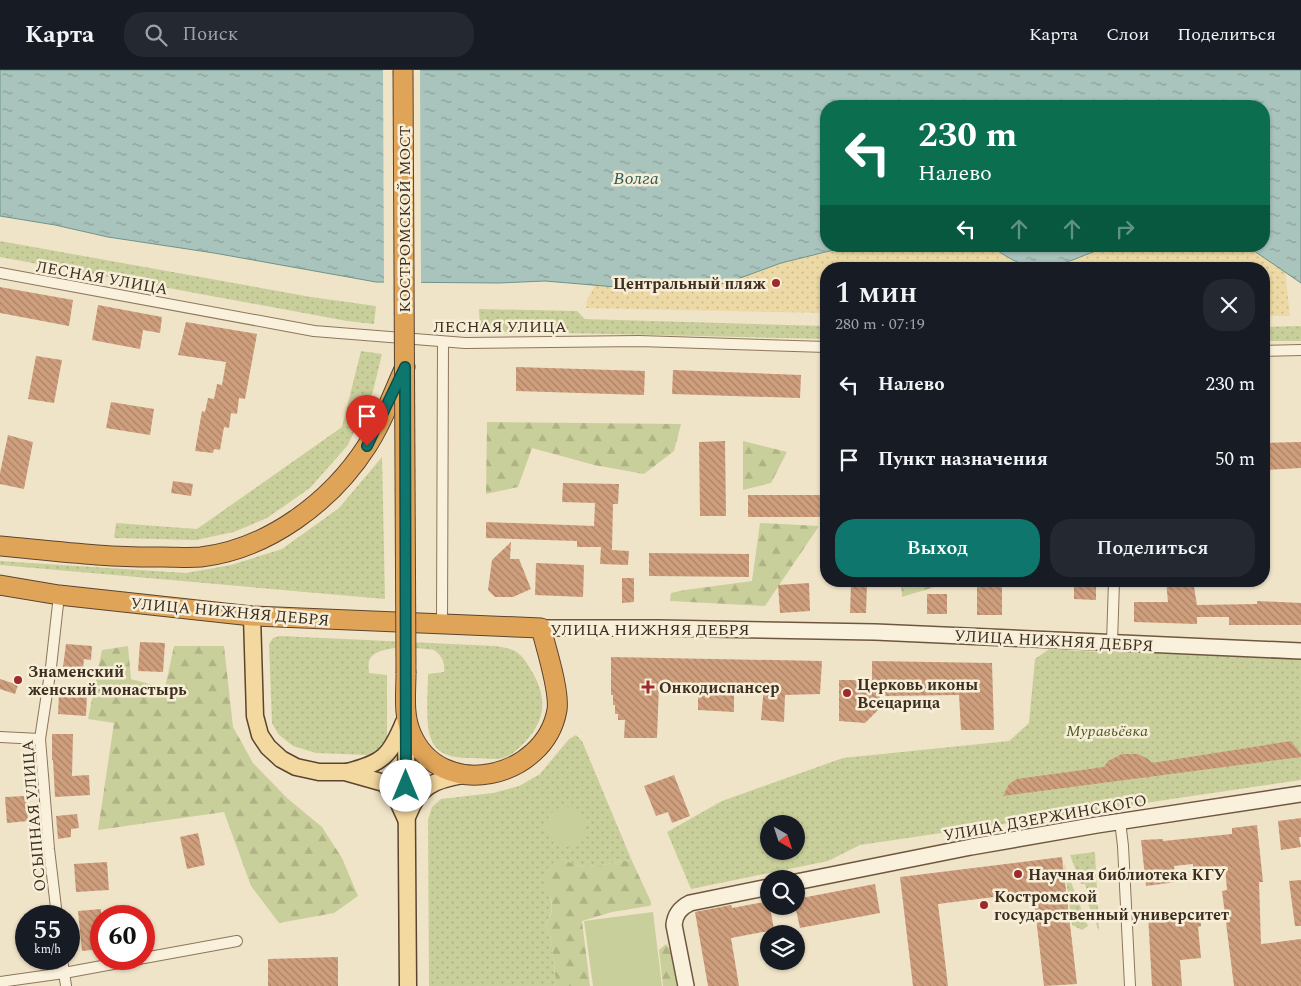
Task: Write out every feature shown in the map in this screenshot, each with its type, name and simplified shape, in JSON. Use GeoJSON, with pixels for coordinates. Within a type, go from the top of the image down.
{"type":"FeatureCollection","features":[{"type":"Feature","properties":{"kind":"highway","name":"КОСТРОМСКОЙ МОСТ"},"geometry":{"type":"LineString","coordinates":[[403,70],[406,718]]}},
{"type":"Feature","properties":{"kind":"highway"},"geometry":{"type":"LineString","coordinates":[[0,546],[76,554],[201,557],[234,549],[268,536],[306,512],[340,482],[367,446],[405,367]]}},
{"type":"Feature","properties":{"kind":"highway","name":"УЛИЦА НИЖНЯЯ ДЕБРЯ"},"geometry":{"type":"LineString","coordinates":[[0,585],[59,595],[252,616],[541,628]]}},
{"type":"Feature","properties":{"kind":"highway"},"geometry":{"type":"LineString","coordinates":[[406,718],[421,751],[430,761],[450,772],[463,775],[500,772],[530,756],[550,731],[557,709],[558,696],[541,628]]}},
{"type":"Feature","properties":{"kind":"main road"},"geometry":{"type":"LineString","coordinates":[[252,616],[255,716],[260,735],[268,747],[281,759],[296,767],[319,772],[345,772],[374,764],[384,758],[395,743],[406,718]]}},
{"type":"Feature","properties":{"kind":"main road","name":"УЛИЦА НИЖНЯЯ ДЕБРЯ"},"geometry":{"type":"LineString","coordinates":[[541,628],[867,632],[1301,651]]}},
{"type":"Feature","properties":{"kind":"main road"},"geometry":{"type":"LineString","coordinates":[[406,718],[408,986]]}},
{"type":"Feature","properties":{"kind":"main road"},"geometry":{"type":"LineString","coordinates":[[345,772],[384,783],[395,795],[406,820]]}},
{"type":"Feature","properties":{"kind":"main road"},"geometry":{"type":"LineString","coordinates":[[406,820],[418,795],[426,788],[438,781],[463,775]]}},
{"type":"Feature","properties":{"kind":"main road","name":"УЛИЦА ДЗЕРЖИНСКОГО"},"geometry":{"type":"LineString","coordinates":[[805,880],[971,847],[1120,821],[1301,794]]}},
{"type":"Feature","properties":{"kind":"main road"},"geometry":{"type":"LineString","coordinates":[[686,986],[674,925],[675,917],[686,905],[760,889]]}},
{"type":"Feature","properties":{"kind":"street","name":"ЛЕСНАЯ УЛИЦА"},"geometry":{"type":"LineString","coordinates":[[0,273],[314,331],[443,342],[640,341],[820,347]]}},
{"type":"Feature","properties":{"kind":"street"},"geometry":{"type":"LineString","coordinates":[[442,624],[443,342]]}},
{"type":"Feature","properties":{"kind":"street"},"geometry":{"type":"LineString","coordinates":[[1270,351],[1301,350]]}},
{"type":"Feature","properties":{"kind":"street"},"geometry":{"type":"LineString","coordinates":[[1112,643],[1114,587]]}},
{"type":"Feature","properties":{"kind":"street","name":"ОСЫПНАЯ УЛИЦА"},"geometry":{"type":"LineString","coordinates":[[56,905],[40,739],[59,595]]}},
{"type":"Feature","properties":{"kind":"street"},"geometry":{"type":"LineString","coordinates":[[0,736],[40,739]]}},
{"type":"Feature","properties":{"kind":"street"},"geometry":{"type":"LineString","coordinates":[[1120,821],[1130,986]]}},
{"type":"Feature","properties":{"kind":"street"},"geometry":{"type":"LineString","coordinates":[[155,956],[238,941]]}},
{"type":"Feature","properties":{"kind":"street"},"geometry":{"type":"LineString","coordinates":[[0,982],[90,968]]}},
{"type":"Feature","properties":{"kind":"street"},"geometry":{"type":"LineString","coordinates":[[64,970],[66,986]]}},
{"type":"Feature","properties":{"kind":"green space"},"geometry":{"type":"Polygon","coordinates":[[[0,241],[311,297],[376,306],[374,324],[347,321],[0,257],[0,241]]]}},
{"type":"Feature","properties":{"kind":"green space"},"geometry":{"type":"Polygon","coordinates":[[[479,309],[577,311],[585,319],[820,326],[820,339],[480,331],[479,309]]]}},
{"type":"Feature","properties":{"kind":"green space"},"geometry":{"type":"Polygon","coordinates":[[[1301,326],[1301,341],[1270,341],[1270,327],[1301,326]]]}},
{"type":"Feature","properties":{"kind":"green space"},"geometry":{"type":"Polygon","coordinates":[[[361,351],[382,354],[373,391],[348,445],[310,488],[267,518],[234,532],[196,540],[114,538],[116,523],[197,529],[342,427],[361,351]]]}},
{"type":"Feature","properties":{"kind":"green space"},"geometry":{"type":"Polygon","coordinates":[[[487,422],[681,424],[674,451],[644,474],[594,465],[532,448],[518,487],[486,494],[487,422]]]}},
{"type":"Feature","properties":{"kind":"green space"},"geometry":{"type":"Polygon","coordinates":[[[743,441],[787,452],[771,483],[743,490],[743,441]]]}},
{"type":"Feature","properties":{"kind":"green space"},"geometry":{"type":"Polygon","coordinates":[[[382,457],[385,599],[0,565],[0,561],[186,573],[231,565],[282,549],[339,508],[382,457]]]}},
{"type":"Feature","properties":{"kind":"green space"},"geometry":{"type":"Polygon","coordinates":[[[760,523],[819,526],[765,606],[670,601],[671,593],[752,581],[760,523]]]}},
{"type":"Feature","properties":{"kind":"green space"},"geometry":{"type":"Polygon","coordinates":[[[901,587],[934,587],[902,597],[901,587]]]}},
{"type":"Feature","properties":{"kind":"green space"},"geometry":{"type":"Polygon","coordinates":[[[280,636],[495,646],[511,649],[524,658],[536,680],[542,698],[541,716],[525,742],[506,757],[496,759],[463,758],[441,752],[431,739],[427,717],[428,674],[444,672],[442,660],[434,650],[388,649],[373,655],[369,661],[369,673],[387,675],[387,737],[378,749],[367,755],[316,753],[293,746],[278,734],[272,723],[269,644],[273,638],[280,636]]]}},
{"type":"Feature","properties":{"kind":"green space"},"geometry":{"type":"Polygon","coordinates":[[[128,646],[131,679],[165,688],[174,646],[224,646],[233,727],[253,763],[287,798],[322,827],[342,858],[358,896],[334,913],[279,923],[251,886],[224,812],[98,830],[114,723],[88,719],[102,650],[128,646]]]}},
{"type":"Feature","properties":{"kind":"green space","name":"Муравьёвка"},"geometry":{"type":"Polygon","coordinates":[[[1049,649],[1101,652],[1301,655],[1301,780],[860,845],[828,861],[784,870],[760,870],[760,875],[691,889],[667,832],[722,801],[843,758],[1009,741],[1029,723],[1035,659],[1049,649]]]}},
{"type":"Feature","properties":{"kind":"green space"},"geometry":{"type":"Polygon","coordinates":[[[576,735],[582,741],[632,861],[620,861],[585,867],[562,859],[549,896],[552,907],[546,926],[551,938],[556,983],[554,986],[429,986],[428,820],[432,807],[441,799],[493,793],[519,786],[540,774],[569,739],[576,735]]]}},
{"type":"Feature","properties":{"kind":"green space"},"geometry":{"type":"Polygon","coordinates":[[[566,807],[580,813],[586,827],[580,841],[566,847],[552,841],[546,827],[552,813],[566,807]]]}},
{"type":"Feature","properties":{"kind":"green space"},"geometry":{"type":"Polygon","coordinates":[[[1095,852],[1099,931],[1088,904],[1090,900],[1085,884],[1081,884],[1070,855],[1095,852]]]}},
{"type":"Feature","properties":{"kind":"green space"},"geometry":{"type":"Polygon","coordinates":[[[562,859],[585,867],[620,861],[632,861],[651,902],[649,906],[612,912],[582,921],[590,986],[554,986],[556,983],[551,938],[546,926],[552,903],[545,879],[551,865],[562,859]]]}},
{"type":"Feature","properties":{"kind":"green space"},"geometry":{"type":"Polygon","coordinates":[[[1064,864],[1088,926],[1082,930],[1072,925],[1064,864]]]}},
{"type":"Feature","properties":{"kind":"green space"},"geometry":{"type":"Polygon","coordinates":[[[653,912],[662,986],[593,986],[584,921],[653,912]]]}},
{"type":"Feature","properties":{"kind":"green space"},"geometry":{"type":"Polygon","coordinates":[[[666,944],[670,949],[677,986],[663,986],[659,950],[666,944]]]}},
{"type":"Feature","properties":{"kind":"sand","name":"Центральный пляж"},"geometry":{"type":"Polygon","coordinates":[[[1000,252],[1018,262],[820,262],[820,313],[586,308],[587,300],[596,284],[628,288],[657,285],[717,285],[781,263],[826,253],[1000,252]]]}},
{"type":"Feature","properties":{"kind":"sand","name":"Центральный пляж"},"geometry":{"type":"Polygon","coordinates":[[[1092,252],[1256,252],[1285,271],[1290,316],[1270,316],[1270,262],[1064,262],[1092,252]]]}},
{"type":"Feature","properties":{"kind":"water","name":"Волга"},"geometry":{"type":"Polygon","coordinates":[[[0,70],[1301,70],[1301,283],[1256,252],[1270,252],[1270,100],[820,100],[820,252],[826,252],[781,263],[717,285],[657,285],[628,288],[545,281],[499,283],[376,282],[214,253],[108,237],[55,225],[0,216],[0,70]]]}},
{"type":"Feature","properties":{"kind":"water"},"geometry":{"type":"Polygon","coordinates":[[[1000,252],[1092,252],[1064,262],[1017,262],[1000,252]]]}},
{"type":"Feature","properties":{"kind":"pier"},"geometry":{"type":"Polygon","coordinates":[[[383,70],[420,70],[421,284],[384,284],[383,70]]]}},
{"type":"Feature","properties":{"kind":"building"},"geometry":{"type":"Polygon","coordinates":[[[0,287],[73,300],[69,326],[0,313],[0,287]]]}},
{"type":"Feature","properties":{"kind":"building"},"geometry":{"type":"Polygon","coordinates":[[[98,305],[162,317],[160,333],[143,330],[140,349],[92,340],[98,305]]]}},
{"type":"Feature","properties":{"kind":"building"},"geometry":{"type":"Polygon","coordinates":[[[186,322],[257,334],[245,399],[239,398],[237,414],[231,413],[229,428],[224,427],[220,450],[214,449],[213,453],[195,451],[202,411],[205,412],[208,398],[214,399],[217,384],[222,385],[226,362],[178,355],[186,322]]]}},
{"type":"Feature","properties":{"kind":"building"},"geometry":{"type":"Polygon","coordinates":[[[36,356],[62,360],[54,403],[28,399],[36,356]]]}},
{"type":"Feature","properties":{"kind":"building"},"geometry":{"type":"Polygon","coordinates":[[[516,367],[645,371],[644,395],[516,391],[516,367]]]}},
{"type":"Feature","properties":{"kind":"building"},"geometry":{"type":"Polygon","coordinates":[[[673,370],[801,375],[800,398],[672,394],[673,370]]]}},
{"type":"Feature","properties":{"kind":"building"},"geometry":{"type":"Polygon","coordinates":[[[111,402],[154,409],[150,435],[106,428],[111,402]]]}},
{"type":"Feature","properties":{"kind":"building"},"geometry":{"type":"Polygon","coordinates":[[[8,435],[33,442],[24,489],[0,484],[0,473],[8,435]]]}},
{"type":"Feature","properties":{"kind":"building"},"geometry":{"type":"Polygon","coordinates":[[[725,441],[726,516],[700,516],[699,442],[725,441]]]}},
{"type":"Feature","properties":{"kind":"building"},"geometry":{"type":"Polygon","coordinates":[[[1301,442],[1301,468],[1270,470],[1270,443],[1301,442]]]}},
{"type":"Feature","properties":{"kind":"building"},"geometry":{"type":"Polygon","coordinates":[[[173,481],[193,484],[191,496],[171,493],[173,481]]]}},
{"type":"Feature","properties":{"kind":"building"},"geometry":{"type":"Polygon","coordinates":[[[563,483],[619,484],[618,504],[613,504],[612,550],[629,551],[628,565],[600,564],[601,547],[577,547],[577,541],[486,538],[486,522],[594,526],[595,503],[562,502],[563,483]]]}},
{"type":"Feature","properties":{"kind":"building"},"geometry":{"type":"Polygon","coordinates":[[[748,495],[820,495],[820,517],[748,517],[748,495]]]}},
{"type":"Feature","properties":{"kind":"building"},"geometry":{"type":"Polygon","coordinates":[[[511,542],[510,559],[519,559],[531,589],[513,597],[495,597],[488,590],[492,560],[511,542]]]}},
{"type":"Feature","properties":{"kind":"building"},"geometry":{"type":"Polygon","coordinates":[[[649,553],[749,554],[749,577],[649,576],[649,553]]]}},
{"type":"Feature","properties":{"kind":"building"},"geometry":{"type":"Polygon","coordinates":[[[536,563],[584,565],[583,597],[535,595],[536,563]]]}},
{"type":"Feature","properties":{"kind":"building"},"geometry":{"type":"Polygon","coordinates":[[[622,578],[634,578],[634,602],[622,603],[622,578]]]}},
{"type":"Feature","properties":{"kind":"building"},"geometry":{"type":"Polygon","coordinates":[[[809,583],[810,611],[780,613],[778,585],[809,583]]]}},
{"type":"Feature","properties":{"kind":"building"},"geometry":{"type":"Polygon","coordinates":[[[851,587],[867,587],[866,613],[850,613],[851,587]]]}},
{"type":"Feature","properties":{"kind":"building"},"geometry":{"type":"Polygon","coordinates":[[[977,587],[1002,587],[1002,615],[977,615],[977,587]]]}},
{"type":"Feature","properties":{"kind":"building"},"geometry":{"type":"Polygon","coordinates":[[[1074,587],[1096,587],[1096,600],[1074,599],[1074,587]]]}},
{"type":"Feature","properties":{"kind":"building"},"geometry":{"type":"Polygon","coordinates":[[[1167,587],[1194,587],[1197,605],[1257,604],[1257,601],[1301,603],[1301,625],[1229,625],[1229,617],[1197,617],[1197,624],[1134,622],[1134,602],[1168,602],[1167,587]]]}},
{"type":"Feature","properties":{"kind":"building"},"geometry":{"type":"Polygon","coordinates":[[[927,594],[947,594],[947,614],[927,614],[927,594]]]}},
{"type":"Feature","properties":{"kind":"building"},"geometry":{"type":"Polygon","coordinates":[[[140,642],[165,643],[163,672],[138,671],[140,642]]]}},
{"type":"Feature","properties":{"kind":"building"},"geometry":{"type":"Polygon","coordinates":[[[66,644],[92,646],[91,660],[84,659],[83,668],[63,667],[66,644]]]}},
{"type":"Feature","properties":{"kind":"building"},"geometry":{"type":"Polygon","coordinates":[[[611,657],[822,661],[820,694],[785,695],[784,722],[761,720],[764,686],[734,685],[734,712],[698,710],[698,686],[659,685],[657,738],[624,738],[625,720],[618,720],[618,714],[615,714],[615,705],[613,705],[613,695],[611,695],[611,657]]]}},
{"type":"Feature","properties":{"kind":"building"},"geometry":{"type":"Polygon","coordinates":[[[872,661],[992,663],[994,730],[961,730],[959,695],[880,696],[880,708],[865,723],[839,721],[839,680],[872,680],[872,661]]]}},
{"type":"Feature","properties":{"kind":"building"},"geometry":{"type":"Polygon","coordinates":[[[0,679],[18,685],[15,694],[0,689],[0,679]]]}},
{"type":"Feature","properties":{"kind":"building"},"geometry":{"type":"Polygon","coordinates":[[[59,693],[87,695],[86,716],[58,714],[59,693]]]}},
{"type":"Feature","properties":{"kind":"building"},"geometry":{"type":"Polygon","coordinates":[[[52,734],[73,734],[72,776],[89,775],[90,795],[55,797],[52,734]]]}},
{"type":"Feature","properties":{"kind":"building"},"geometry":{"type":"Polygon","coordinates":[[[1291,741],[1301,754],[1301,757],[1003,796],[1009,784],[1017,779],[1104,767],[1108,761],[1122,754],[1138,754],[1152,763],[1291,741]]]}},
{"type":"Feature","properties":{"kind":"building"},"geometry":{"type":"Polygon","coordinates":[[[674,775],[690,816],[672,823],[668,812],[656,816],[644,786],[674,775]]]}},
{"type":"Feature","properties":{"kind":"building"},"geometry":{"type":"Polygon","coordinates":[[[26,796],[28,821],[7,823],[5,797],[26,796]]]}},
{"type":"Feature","properties":{"kind":"building"},"geometry":{"type":"Polygon","coordinates":[[[77,814],[79,828],[71,829],[71,837],[58,839],[56,816],[77,814]]]}},
{"type":"Feature","properties":{"kind":"building"},"geometry":{"type":"Polygon","coordinates":[[[1301,818],[1301,837],[1299,837],[1301,847],[1281,850],[1278,821],[1301,818]]]}},
{"type":"Feature","properties":{"kind":"building"},"geometry":{"type":"Polygon","coordinates":[[[1257,825],[1263,882],[1259,882],[1261,944],[1301,939],[1301,986],[1234,986],[1222,891],[1227,890],[1225,866],[1193,870],[1193,864],[1174,866],[1176,882],[1146,886],[1141,840],[1163,839],[1163,841],[1232,834],[1232,828],[1257,825]]]}},
{"type":"Feature","properties":{"kind":"building"},"geometry":{"type":"Polygon","coordinates":[[[198,833],[205,865],[187,869],[180,837],[198,833]]]}},
{"type":"Feature","properties":{"kind":"building"},"geometry":{"type":"Polygon","coordinates":[[[1062,857],[1077,984],[1044,986],[1033,892],[938,904],[948,986],[913,986],[900,877],[1062,857]]]}},
{"type":"Feature","properties":{"kind":"building"},"geometry":{"type":"Polygon","coordinates":[[[107,862],[109,890],[76,892],[74,864],[107,862]]]}},
{"type":"Feature","properties":{"kind":"building"},"geometry":{"type":"Polygon","coordinates":[[[1301,880],[1301,926],[1295,926],[1289,881],[1301,880]]]}},
{"type":"Feature","properties":{"kind":"building"},"geometry":{"type":"Polygon","coordinates":[[[875,884],[880,913],[805,927],[805,925],[799,925],[797,915],[805,915],[805,897],[875,884]]]}},
{"type":"Feature","properties":{"kind":"building"},"geometry":{"type":"Polygon","coordinates":[[[760,903],[760,915],[771,915],[773,925],[760,925],[760,933],[731,938],[739,986],[708,986],[695,912],[731,905],[732,908],[760,903]]]}},
{"type":"Feature","properties":{"kind":"building"},"geometry":{"type":"Polygon","coordinates":[[[90,910],[90,950],[82,951],[80,911],[90,910]]]}},
{"type":"Feature","properties":{"kind":"building"},"geometry":{"type":"Polygon","coordinates":[[[1200,911],[1201,926],[1198,927],[1201,958],[1180,960],[1182,986],[1152,986],[1148,914],[1200,911]]]}},
{"type":"Feature","properties":{"kind":"building"},"geometry":{"type":"Polygon","coordinates":[[[338,957],[338,986],[268,986],[268,959],[338,957]]]}},
{"type":"Feature","properties":{"kind":"place","name":"Центральный пляж"},"geometry":{"type":"Point","coordinates":[776,283]}},
{"type":"Feature","properties":{"kind":"place","name":"Знаменский женский монастырь"},"geometry":{"type":"Point","coordinates":[18,680]}},
{"type":"Feature","properties":{"kind":"place","name":"Онкодиспансер"},"geometry":{"type":"Point","coordinates":[648,687]}},
{"type":"Feature","properties":{"kind":"place","name":"Церковь иконы Всецарица"},"geometry":{"type":"Point","coordinates":[847,693]}},
{"type":"Feature","properties":{"kind":"place","name":"Научная библиотека КГУ"},"geometry":{"type":"Point","coordinates":[1018,874]}},
{"type":"Feature","properties":{"kind":"place","name":"Костромской государственный университет"},"geometry":{"type":"Point","coordinates":[984,905]}},
{"type":"Feature","properties":{"kind":"route"},"geometry":{"type":"LineString","coordinates":[[367,446],[405,367],[406,786]]}}]}
